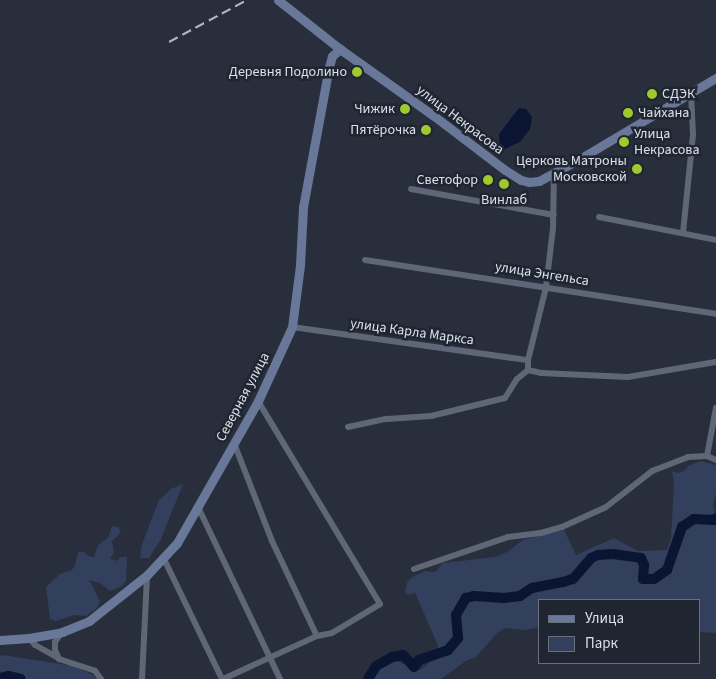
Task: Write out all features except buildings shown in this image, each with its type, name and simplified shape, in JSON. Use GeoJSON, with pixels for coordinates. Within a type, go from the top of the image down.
{"type":"FeatureCollection","features":[{"type":"Feature","properties":{"kind":"street","name":"улица Некрасова"},"geometry":{"type":"LineString","coordinates":[[278,0],[340,49],[520,180],[539,181],[716,78]]}},
{"type":"Feature","properties":{"kind":"street","name":"Северная улица"},"geometry":{"type":"LineString","coordinates":[[0,640],[29,638],[62,632],[89,620],[147,575],[164,559],[177,543],[198,507],[258,401],[292,327],[300,266],[303,207],[329,68],[332,56],[340,49]]}},
{"type":"Feature","properties":{"kind":"street"},"geometry":{"type":"LineString","coordinates":[[683,233],[693,135],[691,92]]}},
{"type":"Feature","properties":{"kind":"street"},"geometry":{"type":"LineString","coordinates":[[528,370],[528,360],[546,287],[554,214],[554,172]]}},
{"type":"Feature","properties":{"kind":"street"},"geometry":{"type":"LineString","coordinates":[[411,190],[554,214]]}},
{"type":"Feature","properties":{"kind":"street"},"geometry":{"type":"LineString","coordinates":[[599,217],[716,240]]}},
{"type":"Feature","properties":{"kind":"street","name":"улица Энгельса"},"geometry":{"type":"LineString","coordinates":[[365,260],[716,314]]}},
{"type":"Feature","properties":{"kind":"street","name":"улица Карла Маркса"},"geometry":{"type":"LineString","coordinates":[[292,327],[528,360]]}},
{"type":"Feature","properties":{"kind":"street"},"geometry":{"type":"LineString","coordinates":[[528,370],[541,373],[628,377],[716,362]]}},
{"type":"Feature","properties":{"kind":"street"},"geometry":{"type":"LineString","coordinates":[[348,427],[387,419],[431,416],[505,398],[517,379],[528,370]]}},
{"type":"Feature","properties":{"kind":"street"},"geometry":{"type":"LineString","coordinates":[[164,559],[223,679],[269,656],[317,636],[332,633],[380,604],[258,401]]}},
{"type":"Feature","properties":{"kind":"street"},"geometry":{"type":"LineString","coordinates":[[707,456],[716,408]]}},
{"type":"Feature","properties":{"kind":"street"},"geometry":{"type":"LineString","coordinates":[[234,443],[272,541],[317,636]]}},
{"type":"Feature","properties":{"kind":"street"},"geometry":{"type":"LineString","coordinates":[[414,569],[508,537],[562,528],[606,507],[652,471],[688,457],[707,456],[716,460]]}},
{"type":"Feature","properties":{"kind":"street"},"geometry":{"type":"LineString","coordinates":[[198,507],[280,679]]}},
{"type":"Feature","properties":{"kind":"street"},"geometry":{"type":"LineString","coordinates":[[142,679],[147,575]]}},
{"type":"Feature","properties":{"kind":"street"},"geometry":{"type":"LineString","coordinates":[[59,659],[55,650],[55,642],[62,632]]}},
{"type":"Feature","properties":{"kind":"street"},"geometry":{"type":"LineString","coordinates":[[29,638],[35,645],[59,659],[95,671],[101,679]]}},
{"type":"Feature","properties":{"kind":"green space"},"geometry":{"type":"Polygon","coordinates":[[[700,461],[716,465],[716,493],[713,506],[716,516],[716,633],[701,632],[701,599],[538,599],[538,627],[524,630],[505,628],[497,633],[476,657],[466,661],[441,679],[372,679],[374,672],[383,663],[396,661],[420,670],[439,655],[437,643],[415,593],[407,595],[405,591],[407,583],[411,578],[425,571],[435,572],[443,563],[495,557],[507,552],[523,540],[564,530],[576,555],[614,538],[638,551],[667,550],[671,538],[674,484],[672,471],[678,473],[684,471],[688,466],[700,461]]]}},
{"type":"Feature","properties":{"kind":"green space"},"geometry":{"type":"Polygon","coordinates":[[[183,484],[161,539],[149,558],[140,558],[142,544],[159,500],[171,489],[183,484]]]}},
{"type":"Feature","properties":{"kind":"green space"},"geometry":{"type":"Polygon","coordinates":[[[112,526],[118,527],[121,532],[112,541],[114,553],[110,558],[116,561],[121,557],[127,557],[126,581],[122,586],[110,591],[100,583],[89,580],[100,601],[97,608],[86,616],[74,615],[56,621],[50,619],[46,587],[60,574],[72,570],[78,552],[84,552],[88,556],[94,557],[98,545],[108,538],[112,526]]]}},
{"type":"Feature","properties":{"kind":"green space"},"geometry":{"type":"Polygon","coordinates":[[[0,656],[73,666],[93,675],[96,679],[0,679],[0,656]]]}},
{"type":"Feature","properties":{"kind":"shaded area"},"geometry":{"type":"Polygon","coordinates":[[[519,108],[526,109],[532,117],[530,129],[520,142],[505,149],[500,145],[499,134],[519,108]]]}},
{"type":"Feature","properties":{"kind":"waterway"},"geometry":{"type":"LineString","coordinates":[[368,679],[376,666],[392,657],[403,655],[414,667],[419,660],[448,650],[458,638],[456,615],[466,598],[474,596],[504,598],[520,596],[532,588],[573,579],[591,558],[598,555],[613,554],[641,558],[644,565],[643,579],[654,579],[667,570],[682,527],[694,519],[714,520],[716,518]]}},
{"type":"Feature","properties":{"kind":"waterway"},"geometry":{"type":"LineString","coordinates":[[0,678],[9,676],[21,679]]}},
{"type":"Feature","properties":{"kind":"railway"},"geometry":{"type":"LineString","coordinates":[[169,42],[247,0]]}},
{"type":"Feature","properties":{"kind":"place","name":"Деревня Подолино"},"geometry":{"type":"Point","coordinates":[357,72]}},
{"type":"Feature","properties":{"kind":"place","name":"СДЭК"},"geometry":{"type":"Point","coordinates":[652,94]}},
{"type":"Feature","properties":{"kind":"place","name":"Чижик"},"geometry":{"type":"Point","coordinates":[405,109]}},
{"type":"Feature","properties":{"kind":"place","name":"Чайхана"},"geometry":{"type":"Point","coordinates":[628,113]}},
{"type":"Feature","properties":{"kind":"place","name":"Пятёрочка"},"geometry":{"type":"Point","coordinates":[426,130]}},
{"type":"Feature","properties":{"kind":"place","name":"Улица Некрасова"},"geometry":{"type":"Point","coordinates":[624,142]}},
{"type":"Feature","properties":{"kind":"place","name":"Церковь Матроны Московской"},"geometry":{"type":"Point","coordinates":[637,169]}},
{"type":"Feature","properties":{"kind":"place","name":"Светофор"},"geometry":{"type":"Point","coordinates":[488,180]}},
{"type":"Feature","properties":{"kind":"place","name":"Винлаб"},"geometry":{"type":"Point","coordinates":[504,184]}}]}
